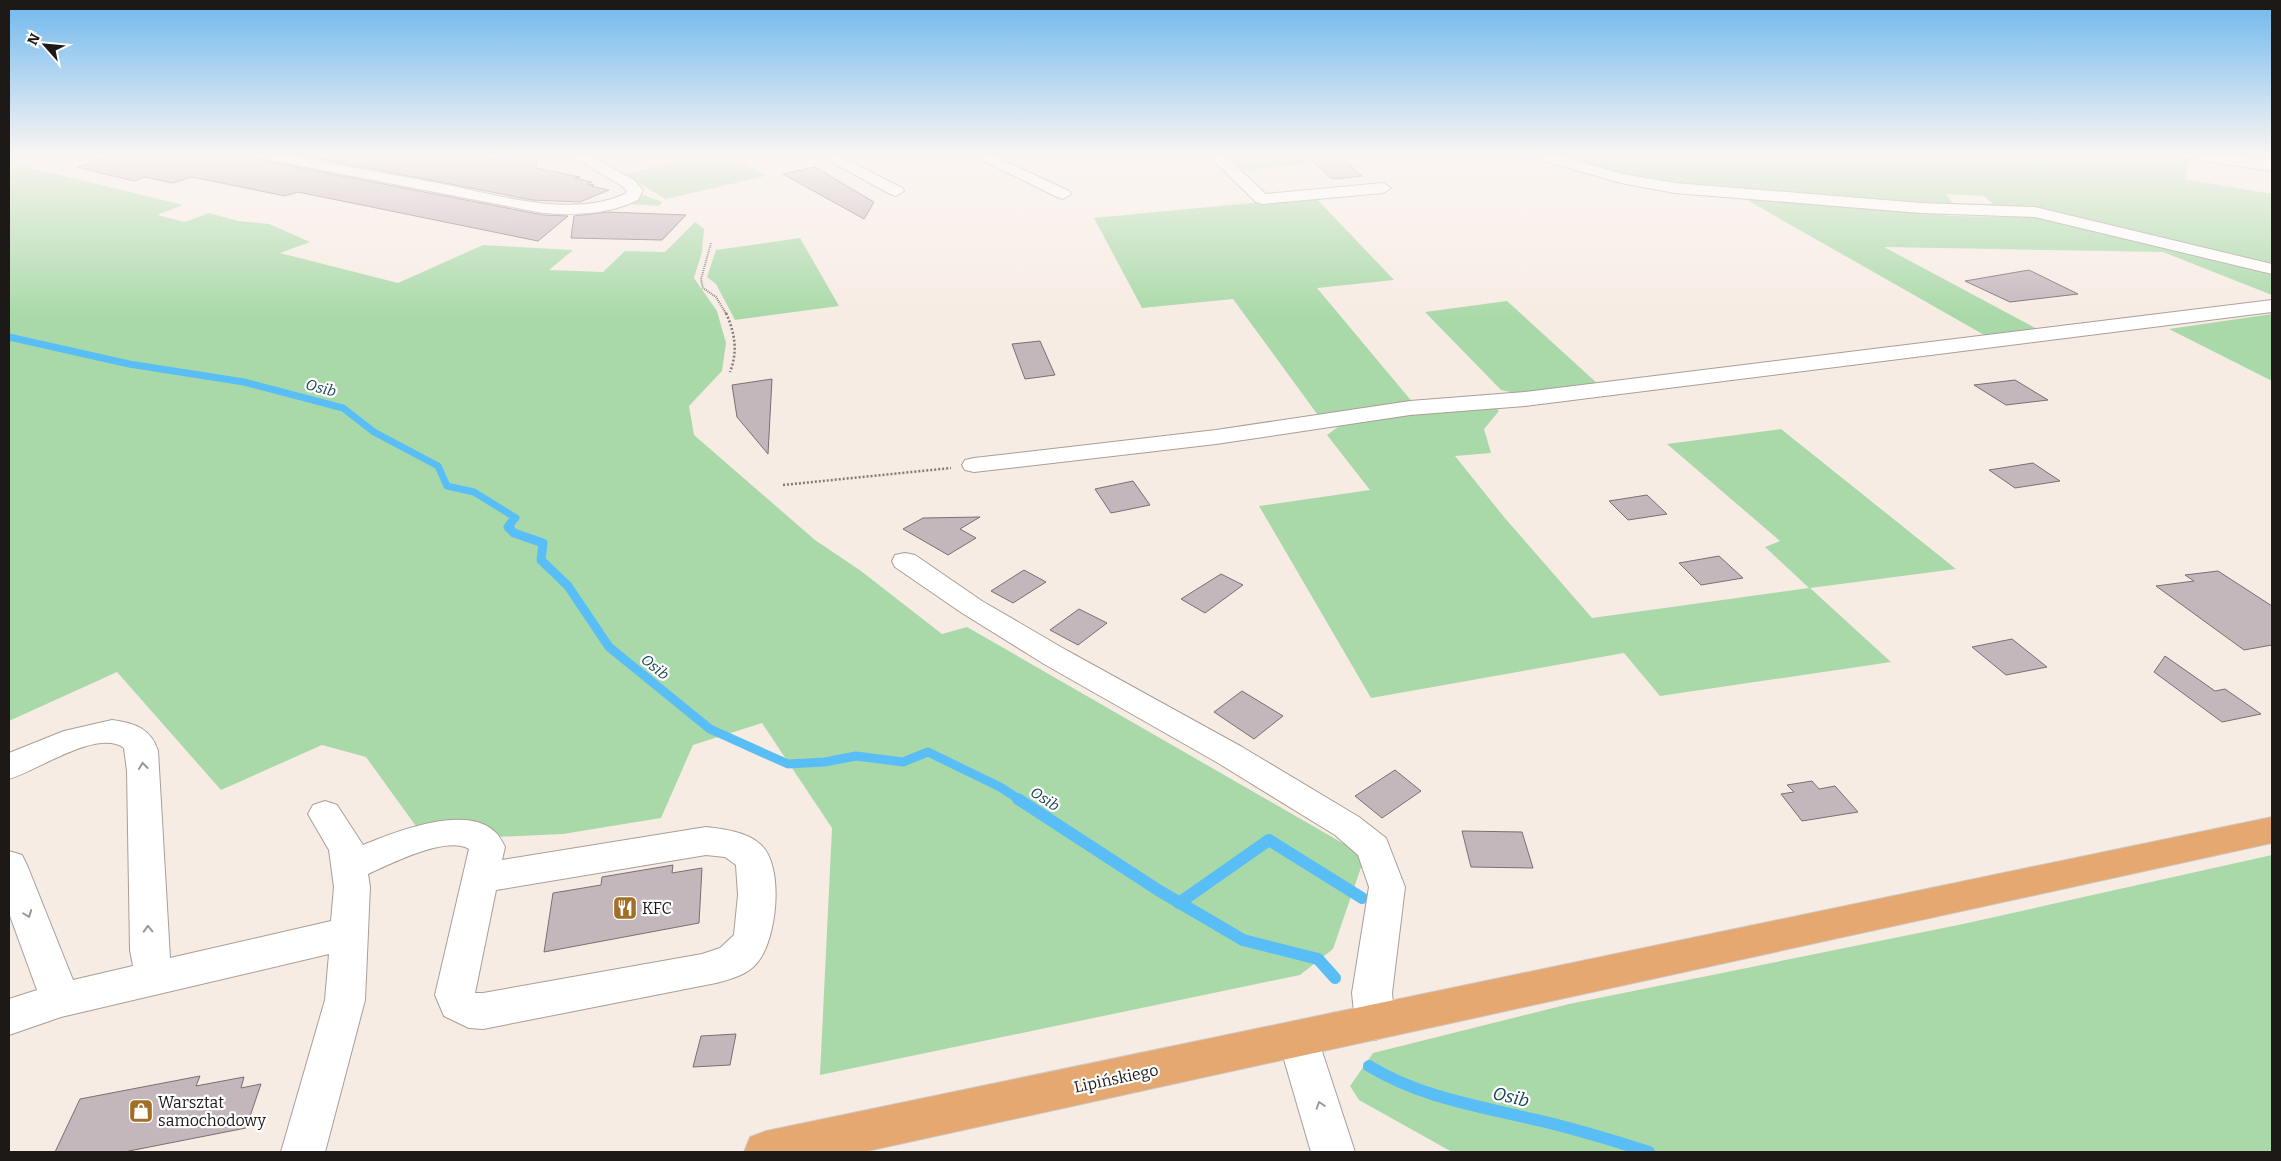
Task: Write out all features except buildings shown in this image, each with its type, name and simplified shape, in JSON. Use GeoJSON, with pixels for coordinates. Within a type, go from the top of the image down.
{"type":"FeatureCollection","features":[{"type":"Feature","properties":{"kind":"main road","name":"Lipińskiego"},"geometry":{"type":"LineString","coordinates":[[766,1152],[2272,830]]}},
{"type":"Feature","properties":{"kind":"street"},"geometry":{"type":"LineString","coordinates":[[558,208],[575,210],[594,208]]}},
{"type":"Feature","properties":{"kind":"street"},"geometry":{"type":"LineString","coordinates":[[1925,208],[2051,214],[2272,270]]}},
{"type":"Feature","properties":{"kind":"street"},"geometry":{"type":"LineString","coordinates":[[974,465],[1216,437],[1410,408],[1525,399],[2272,306]]}},
{"type":"Feature","properties":{"kind":"street"},"geometry":{"type":"LineString","coordinates":[[905,561],[972,607],[1055,657],[1230,755],[1348,826],[1373,848],[1388,887],[1372,993],[1375,1022]]}},
{"type":"Feature","properties":{"kind":"street"},"geometry":{"type":"LineString","coordinates":[[9,767],[88,734],[113,729],[127,733],[137,740],[141,750],[144,771],[149,950],[154,977]]}},
{"type":"Feature","properties":{"kind":"street"},"geometry":{"type":"LineString","coordinates":[[302,1152],[345,1000],[352,887],[350,866],[347,850],[325,814]]}},
{"type":"Feature","properties":{"kind":"street"},"geometry":{"type":"LineString","coordinates":[[350,866],[403,844],[438,835],[460,833],[479,838],[487,847],[455,995],[458,1004],[469,1010],[483,1011],[702,970],[732,935],[736,924],[737,873],[734,865],[726,859],[713,854],[699,854],[560,877],[540,869],[481,878]]}},
{"type":"Feature","properties":{"kind":"street"},"geometry":{"type":"LineString","coordinates":[[9,865],[61,1000]]}},
{"type":"Feature","properties":{"kind":"street"},"geometry":{"type":"LineString","coordinates":[[9,1017],[61,1000],[348,933]]}},
{"type":"Feature","properties":{"kind":"street"},"geometry":{"type":"LineString","coordinates":[[1298,1039],[1333,1152]]}},
{"type":"Feature","properties":{"kind":"path"},"geometry":{"type":"LineString","coordinates":[[711,243],[701,279],[703,288],[716,297],[730,324],[737,352],[735,364],[730,372]]}},
{"type":"Feature","properties":{"kind":"path"},"geometry":{"type":"LineString","coordinates":[[783,485],[974,465]]}},
{"type":"Feature","properties":{"kind":"green space"},"geometry":{"type":"Polygon","coordinates":[[[9,208],[175,208],[157,215],[185,222],[209,213],[238,221],[269,224],[310,242],[280,253],[398,283],[483,245],[573,250],[549,270],[603,272],[625,251],[665,252],[695,222],[704,229],[702,252],[694,278],[717,311],[726,343],[722,371],[689,406],[694,435],[815,540],[861,571],[942,634],[967,627],[1365,856],[1333,949],[1300,975],[820,1075],[832,828],[762,723],[693,745],[661,818],[563,834],[426,840],[366,757],[322,745],[221,790],[117,672],[9,721],[9,208]]]}},
{"type":"Feature","properties":{"kind":"green space"},"geometry":{"type":"Polygon","coordinates":[[[1197,208],[1326,208],[1394,280],[1317,288],[1414,404],[1320,418],[1233,299],[1142,308],[1094,218],[1197,208]]]}},
{"type":"Feature","properties":{"kind":"green space"},"geometry":{"type":"Polygon","coordinates":[[[1761,208],[1870,208],[1953,216],[2000,217],[2028,213],[2272,271],[2272,295],[2163,252],[1884,247],[2039,330],[1986,336],[1761,208]]]}},
{"type":"Feature","properties":{"kind":"green space"},"geometry":{"type":"Polygon","coordinates":[[[1979,208],[2272,208],[2272,266],[2058,214],[1979,208]]]}},
{"type":"Feature","properties":{"kind":"green space"},"geometry":{"type":"Polygon","coordinates":[[[800,238],[839,306],[735,320],[716,284],[707,277],[716,250],[800,238]]]}},
{"type":"Feature","properties":{"kind":"green space"},"geometry":{"type":"Polygon","coordinates":[[[1507,301],[1599,385],[1524,395],[1501,390],[1425,312],[1507,301]]]}},
{"type":"Feature","properties":{"kind":"green space"},"geometry":{"type":"Polygon","coordinates":[[[2272,314],[2272,381],[2169,329],[2272,314]]]}},
{"type":"Feature","properties":{"kind":"green space"},"geometry":{"type":"Polygon","coordinates":[[[1494,406],[1499,411],[1484,429],[1491,453],[1455,456],[1504,517],[1592,618],[1809,588],[1765,547],[1780,541],[1667,444],[1781,429],[1956,569],[1810,588],[1891,662],[1660,696],[1624,653],[1371,698],[1259,506],[1370,490],[1327,435],[1342,424],[1410,412],[1494,406]]]}},
{"type":"Feature","properties":{"kind":"green space"},"geometry":{"type":"Polygon","coordinates":[[[2272,855],[2272,1152],[1452,1152],[1359,1100],[1350,1086],[1373,1053],[1569,1004],[1963,924],[2272,855]]]}},
{"type":"Feature","properties":{"kind":"waterway","name":"Osib"},"geometry":{"type":"LineString","coordinates":[[9,337],[129,364],[244,382],[343,408],[374,432],[438,466],[447,486],[474,492],[516,518],[511,523]]}},
{"type":"Feature","properties":{"kind":"waterway","name":"Osib"},"geometry":{"type":"LineString","coordinates":[[511,523],[508,527],[514,533],[543,543],[541,560],[568,586],[609,647],[710,729],[788,764],[825,762],[856,756],[903,762],[928,752],[1000,787],[1020,800]]}},
{"type":"Feature","properties":{"kind":"waterway","name":"Osib"},"geometry":{"type":"LineString","coordinates":[[1018,799],[1180,903]]}},
{"type":"Feature","properties":{"kind":"waterway"},"geometry":{"type":"LineString","coordinates":[[1180,903],[1269,840],[1362,898]]}},
{"type":"Feature","properties":{"kind":"waterway","name":"Osib"},"geometry":{"type":"LineString","coordinates":[[1180,903],[1243,940],[1318,959],[1335,978]]}},
{"type":"Feature","properties":{"kind":"waterway","name":"Osib"},"geometry":{"type":"LineString","coordinates":[[1369,1066],[1407,1085],[1426,1092],[1466,1104],[1574,1129],[1649,1152]]}},
{"type":"Feature","properties":{"kind":"place","name":"KFC"},"geometry":{"type":"Point","coordinates":[625,908]}},
{"type":"Feature","properties":{"kind":"place","name":"Warsztat samochodowy"},"geometry":{"type":"Point","coordinates":[141,1111]}}]}
